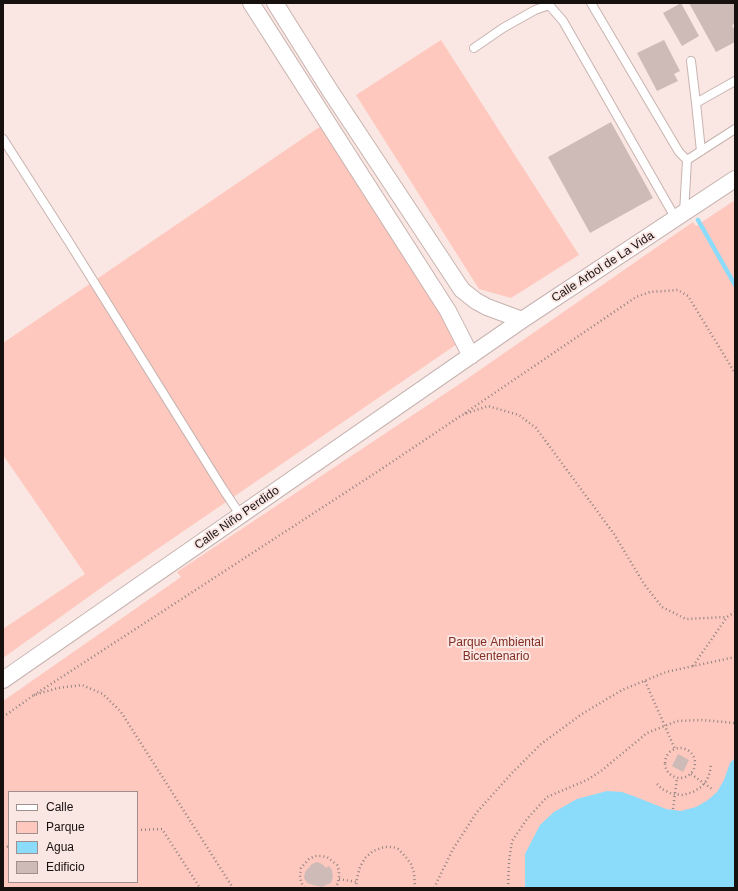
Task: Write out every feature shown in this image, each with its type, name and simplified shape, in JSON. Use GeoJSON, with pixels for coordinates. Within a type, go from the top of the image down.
{"type":"FeatureCollection","features":[{"type":"Feature","properties":{"kind":"street"},"geometry":{"type":"LineString","coordinates":[[252,3],[448,311],[471,356]]}},
{"type":"Feature","properties":{"kind":"street"},"geometry":{"type":"LineString","coordinates":[[280,5],[329,89],[462,290],[486,307],[522,320]]}},
{"type":"Feature","properties":{"kind":"street","name":"Calle Arbol de La Vida"},"geometry":{"type":"LineString","coordinates":[[471,356],[522,320],[735,179]]}},
{"type":"Feature","properties":{"kind":"street","name":"Calle Niño Perdido"},"geometry":{"type":"LineString","coordinates":[[3,680],[471,356]]}},
{"type":"Feature","properties":{"kind":"lane"},"geometry":{"type":"LineString","coordinates":[[591,3],[679,152],[687,160]]}},
{"type":"Feature","properties":{"kind":"lane"},"geometry":{"type":"LineString","coordinates":[[474,48],[535,10],[549,5],[563,21],[680,216]]}},
{"type":"Feature","properties":{"kind":"lane"},"geometry":{"type":"LineString","coordinates":[[691,61],[701,151]]}},
{"type":"Feature","properties":{"kind":"lane"},"geometry":{"type":"LineString","coordinates":[[696,103],[735,80]]}},
{"type":"Feature","properties":{"kind":"lane"},"geometry":{"type":"LineString","coordinates":[[687,160],[735,129]]}},
{"type":"Feature","properties":{"kind":"lane"},"geometry":{"type":"LineString","coordinates":[[3,139],[241,516]]}},
{"type":"Feature","properties":{"kind":"lane"},"geometry":{"type":"LineString","coordinates":[[680,216],[687,160]]}},
{"type":"Feature","properties":{"kind":"path"},"geometry":{"type":"LineString","coordinates":[[3,717],[34,695],[380,470],[636,297],[650,292],[678,290],[688,296],[735,373]]}},
{"type":"Feature","properties":{"kind":"path"},"geometry":{"type":"LineString","coordinates":[[462,415],[488,406],[520,415],[536,428],[614,534],[644,584],[662,607],[686,619],[727,617]]}},
{"type":"Feature","properties":{"kind":"path"},"geometry":{"type":"LineString","coordinates":[[693,666],[727,617],[735,612]]}},
{"type":"Feature","properties":{"kind":"path"},"geometry":{"type":"LineString","coordinates":[[434,888],[453,849],[478,812],[512,773],[541,744],[582,714],[622,690],[666,672],[735,657]]}},
{"type":"Feature","properties":{"kind":"path"},"geometry":{"type":"LineString","coordinates":[[645,681],[675,749]]}},
{"type":"Feature","properties":{"kind":"path"},"geometry":{"type":"LineString","coordinates":[[34,695],[58,688],[82,685],[102,694],[116,707],[121,712],[233,888]]}},
{"type":"Feature","properties":{"kind":"path"},"geometry":{"type":"LineString","coordinates":[[508,888],[509,861],[512,841],[527,819],[547,798],[587,780],[601,771],[647,733],[664,726],[677,721],[702,720],[735,723]]}},
{"type":"Feature","properties":{"kind":"path"},"geometry":{"type":"LineString","coordinates":[[685,748],[694,755],[696,765],[691,774],[686,778],[677,778],[668,774],[664,764],[667,755],[675,749],[685,748]]}},
{"type":"Feature","properties":{"kind":"path"},"geometry":{"type":"LineString","coordinates":[[657,784],[662,789],[672,794],[683,795],[693,792],[704,783],[710,772],[711,763]]}},
{"type":"Feature","properties":{"kind":"path"},"geometry":{"type":"LineString","coordinates":[[691,774],[712,789]]}},
{"type":"Feature","properties":{"kind":"path"},"geometry":{"type":"LineString","coordinates":[[673,809],[677,778]]}},
{"type":"Feature","properties":{"kind":"path"},"geometry":{"type":"LineString","coordinates":[[138,830],[162,829],[200,888]]}},
{"type":"Feature","properties":{"kind":"path"},"geometry":{"type":"LineString","coordinates":[[356,888],[360,867],[365,858],[373,850],[384,847],[393,847],[398,849],[405,856],[411,864],[414,873],[415,888]]}},
{"type":"Feature","properties":{"kind":"path"},"geometry":{"type":"LineString","coordinates":[[304,888],[301,882],[301,868],[309,859],[315,856],[327,857],[337,865],[339,879],[335,888]]}},
{"type":"Feature","properties":{"kind":"path"},"geometry":{"type":"LineString","coordinates":[[339,879],[356,882]]}},
{"type":"Feature","properties":{"kind":"green space"},"geometry":{"type":"Polygon","coordinates":[[[441,40],[579,255],[511,298],[479,289],[356,95],[441,40]]]}},
{"type":"Feature","properties":{"kind":"green space"},"geometry":{"type":"Polygon","coordinates":[[[321,126],[460,342],[112,580],[3,658],[3,629],[85,574],[3,455],[3,343],[321,126]]]}},
{"type":"Feature","properties":{"kind":"green space","name":"Parque Ambiental Bicentenario"},"geometry":{"type":"Polygon","coordinates":[[[735,200],[735,888],[3,888],[3,701],[181,577],[177,572],[464,381],[693,222],[696,226],[735,200]]]}},
{"type":"Feature","properties":{"kind":"water"},"geometry":{"type":"Polygon","coordinates":[[[735,758],[735,888],[525,888],[525,854],[540,825],[554,812],[577,799],[607,791],[622,792],[666,809],[681,811],[696,807],[708,800],[717,792],[724,780],[730,763],[735,758]]]}},
{"type":"Feature","properties":{"kind":"building"},"geometry":{"type":"Polygon","coordinates":[[[681,3],[699,36],[682,46],[663,13],[681,3]]]}},
{"type":"Feature","properties":{"kind":"building"},"geometry":{"type":"Polygon","coordinates":[[[689,3],[735,3],[735,24],[732,25],[735,31],[735,42],[716,52],[689,3]]]}},
{"type":"Feature","properties":{"kind":"building"},"geometry":{"type":"Polygon","coordinates":[[[664,40],[680,71],[674,74],[678,81],[657,91],[637,53],[664,40]]]}},
{"type":"Feature","properties":{"kind":"building"},"geometry":{"type":"Polygon","coordinates":[[[611,122],[653,198],[590,233],[548,157],[611,122]]]}},
{"type":"Feature","properties":{"kind":"building"},"geometry":{"type":"Polygon","coordinates":[[[678,754],[689,760],[683,772],[672,766],[678,754]]]}},
{"type":"Feature","properties":{"kind":"building"},"geometry":{"type":"Polygon","coordinates":[[[317,862],[326,868],[329,866],[332,870],[333,877],[331,883],[322,887],[307,883],[304,878],[305,872],[312,864],[317,862]]]}},
{"type":"Feature","properties":{"kind":"waterway"},"geometry":{"type":"LineString","coordinates":[[698,220],[735,285]]}}]}
